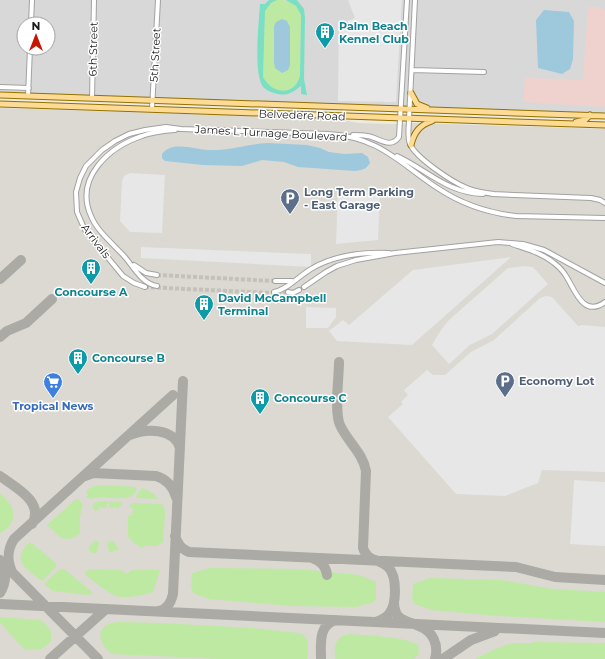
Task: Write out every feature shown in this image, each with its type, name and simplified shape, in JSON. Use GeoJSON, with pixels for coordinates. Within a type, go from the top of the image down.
{"type":"FeatureCollection","features":[{"type":"Feature","properties":{"kind":"main road"},"geometry":{"type":"LineString","coordinates":[[410,93],[415,102],[419,105],[433,110]]}},
{"type":"Feature","properties":{"kind":"main road","name":"Belvedere Road"},"geometry":{"type":"LineString","coordinates":[[0,95],[605,116]]}},
{"type":"Feature","properties":{"kind":"main road","name":"Belvedere Road"},"geometry":{"type":"LineString","coordinates":[[0,104],[605,125]]}},
{"type":"Feature","properties":{"kind":"main road"},"geometry":{"type":"LineString","coordinates":[[570,124],[585,120],[590,116]]}},
{"type":"Feature","properties":{"kind":"main road"},"geometry":{"type":"LineString","coordinates":[[411,145],[413,136],[418,129],[435,120]]}},
{"type":"Feature","properties":{"kind":"street"},"geometry":{"type":"LineString","coordinates":[[31,16],[32,0]]}},
{"type":"Feature","properties":{"kind":"street","name":"6th Street"},"geometry":{"type":"LineString","coordinates":[[92,98],[94,0]]}},
{"type":"Feature","properties":{"kind":"street","name":"5th Street"},"geometry":{"type":"LineString","coordinates":[[152,109],[158,0]]}},
{"type":"Feature","properties":{"kind":"street"},"geometry":{"type":"LineString","coordinates":[[343,135],[367,136],[392,143],[399,137],[407,0]]}},
{"type":"Feature","properties":{"kind":"street"},"geometry":{"type":"LineString","coordinates":[[415,0],[409,119],[409,139],[411,145],[428,163],[454,182],[471,189],[494,194]]}},
{"type":"Feature","properties":{"kind":"street"},"geometry":{"type":"LineString","coordinates":[[28,96],[30,56]]}},
{"type":"Feature","properties":{"kind":"street"},"geometry":{"type":"LineString","coordinates":[[412,70],[484,72]]}},
{"type":"Feature","properties":{"kind":"street"},"geometry":{"type":"LineString","coordinates":[[0,87],[29,88]]}},
{"type":"Feature","properties":{"kind":"street","name":"Arrivals"},"geometry":{"type":"LineString","coordinates":[[145,287],[123,276],[85,230],[76,206],[77,185],[82,172],[91,160],[115,141],[129,134],[166,126],[181,129]]}},
{"type":"Feature","properties":{"kind":"street"},"geometry":{"type":"LineString","coordinates":[[157,286],[150,284],[142,278],[95,223],[88,211],[86,191],[90,177],[102,161],[118,147],[130,140],[149,133],[181,129]]}},
{"type":"Feature","properties":{"kind":"street","name":"James L Turnage Boulevard"},"geometry":{"type":"LineString","coordinates":[[181,129],[343,135],[368,142],[389,153],[443,192],[462,202],[482,209],[516,216],[604,218]]}},
{"type":"Feature","properties":{"kind":"street"},"geometry":{"type":"LineString","coordinates":[[389,153],[408,161],[435,179],[453,188],[474,194],[591,198],[605,203]]}},
{"type":"Feature","properties":{"kind":"street"},"geometry":{"type":"LineString","coordinates":[[506,242],[543,255],[553,262],[564,273],[580,300],[585,304],[595,306],[605,302]]}},
{"type":"Feature","properties":{"kind":"street"},"geometry":{"type":"LineString","coordinates":[[304,287],[337,266],[356,260],[395,253],[506,242],[523,244],[544,250],[605,283]]}},
{"type":"Feature","properties":{"kind":"street"},"geometry":{"type":"LineString","coordinates":[[274,292],[282,289],[323,263],[343,256],[379,252],[395,253]]}},
{"type":"Feature","properties":{"kind":"street"},"geometry":{"type":"LineString","coordinates":[[128,261],[143,272],[157,275]]}},
{"type":"Feature","properties":{"kind":"street"},"geometry":{"type":"LineString","coordinates":[[274,281],[294,281]]}},
{"type":"Feature","properties":{"kind":"street"},"geometry":{"type":"LineString","coordinates":[[288,292],[299,290]]}},
{"type":"Feature","properties":{"kind":"shaded area"},"geometry":{"type":"Polygon","coordinates":[[[0,0],[605,0],[605,116],[0,95],[0,0]]]}},
{"type":"Feature","properties":{"kind":"shaded area"},"geometry":{"type":"Polygon","coordinates":[[[348,0],[402,0],[396,102],[338,101],[339,24],[355,18],[348,0]]]}},
{"type":"Feature","properties":{"kind":"shaded area"},"geometry":{"type":"Polygon","coordinates":[[[588,7],[597,7],[605,10],[605,107],[523,102],[525,78],[583,80],[588,7]]]}},
{"type":"Feature","properties":{"kind":"shaded area"},"geometry":{"type":"Polygon","coordinates":[[[0,108],[337,119],[358,123],[413,123],[605,129],[605,659],[0,659],[0,108]]]}},
{"type":"Feature","properties":{"kind":"shaded area"},"geometry":{"type":"Polygon","coordinates":[[[130,173],[165,175],[162,233],[130,232],[120,221],[122,181],[124,176],[130,173]]]}},
{"type":"Feature","properties":{"kind":"shaded area"},"geometry":{"type":"Polygon","coordinates":[[[338,189],[380,191],[378,240],[336,244],[338,189]]]}},
{"type":"Feature","properties":{"kind":"shaded area"},"geometry":{"type":"Polygon","coordinates":[[[141,247],[311,254],[311,267],[141,258],[141,247]]]}},
{"type":"Feature","properties":{"kind":"shaded area"},"geometry":{"type":"Polygon","coordinates":[[[511,257],[412,345],[337,341],[329,331],[343,320],[349,325],[413,270],[511,257]]]}},
{"type":"Feature","properties":{"kind":"shaded area"},"geometry":{"type":"Polygon","coordinates":[[[525,266],[533,267],[548,284],[492,334],[470,345],[449,364],[432,345],[441,330],[449,320],[508,268],[525,266]]]}},
{"type":"Feature","properties":{"kind":"shaded area","name":"Economy Lot"},"geometry":{"type":"Polygon","coordinates":[[[546,296],[552,297],[578,326],[605,327],[605,472],[542,470],[538,483],[505,496],[456,494],[388,417],[403,404],[401,402],[408,395],[404,390],[427,370],[433,375],[445,375],[471,352],[494,340],[540,298],[546,296]]]}},
{"type":"Feature","properties":{"kind":"shaded area"},"geometry":{"type":"Polygon","coordinates":[[[306,307],[336,308],[336,317],[328,328],[306,328],[306,307]]]}},
{"type":"Feature","properties":{"kind":"shaded area"},"geometry":{"type":"Polygon","coordinates":[[[574,480],[605,482],[605,546],[570,544],[574,480]]]}},
{"type":"Feature","properties":{"kind":"green space"},"geometry":{"type":"Polygon","coordinates":[[[269,0],[277,0],[271,3],[265,11],[263,77],[267,83],[277,90],[288,90],[297,83],[300,76],[301,15],[296,6],[286,0],[297,0],[304,9],[305,18],[304,79],[307,95],[301,94],[301,86],[292,92],[282,95],[273,93],[263,87],[260,80],[257,47],[260,4],[265,4],[269,0]]]}},
{"type":"Feature","properties":{"kind":"green space"},"geometry":{"type":"Polygon","coordinates":[[[276,0],[292,3],[297,7],[301,15],[300,76],[295,86],[285,91],[272,88],[263,77],[265,11],[267,6],[276,0]]]}},
{"type":"Feature","properties":{"kind":"green space"},"geometry":{"type":"Polygon","coordinates":[[[105,485],[135,487],[137,489],[131,496],[126,498],[100,497],[90,499],[86,497],[88,495],[86,492],[87,490],[94,486],[105,485]]]}},
{"type":"Feature","properties":{"kind":"green space"},"geometry":{"type":"Polygon","coordinates":[[[142,488],[153,493],[158,499],[137,498],[136,496],[142,488]]]}},
{"type":"Feature","properties":{"kind":"green space"},"geometry":{"type":"Polygon","coordinates":[[[0,493],[10,504],[13,510],[13,518],[10,525],[0,533],[0,493]]]}},
{"type":"Feature","properties":{"kind":"green space"},"geometry":{"type":"Polygon","coordinates":[[[77,499],[83,505],[80,516],[80,534],[70,539],[61,538],[47,525],[77,499]]]}},
{"type":"Feature","properties":{"kind":"green space"},"geometry":{"type":"Polygon","coordinates":[[[108,501],[106,508],[100,507],[96,511],[94,510],[92,506],[94,503],[108,501]]]}},
{"type":"Feature","properties":{"kind":"green space"},"geometry":{"type":"Polygon","coordinates":[[[108,501],[122,502],[122,504],[117,509],[116,507],[110,508],[108,501]]]}},
{"type":"Feature","properties":{"kind":"green space"},"geometry":{"type":"Polygon","coordinates":[[[132,503],[163,505],[165,512],[163,542],[157,546],[144,546],[142,548],[134,543],[128,536],[128,516],[132,515],[133,508],[129,507],[132,503]]]}},
{"type":"Feature","properties":{"kind":"green space"},"geometry":{"type":"Polygon","coordinates":[[[95,540],[99,542],[98,549],[96,553],[92,553],[89,550],[89,547],[95,540]]]}},
{"type":"Feature","properties":{"kind":"green space"},"geometry":{"type":"Polygon","coordinates":[[[113,541],[118,548],[117,551],[115,550],[112,553],[108,550],[108,542],[113,541]]]}},
{"type":"Feature","properties":{"kind":"green space"},"geometry":{"type":"Polygon","coordinates":[[[30,542],[56,563],[56,567],[42,581],[22,564],[21,554],[30,542]]]}},
{"type":"Feature","properties":{"kind":"green space"},"geometry":{"type":"Polygon","coordinates":[[[210,568],[300,569],[359,575],[376,582],[376,598],[374,602],[356,607],[292,606],[209,599],[193,593],[191,588],[192,574],[210,568]]]}},
{"type":"Feature","properties":{"kind":"green space"},"geometry":{"type":"Polygon","coordinates":[[[60,569],[64,569],[92,592],[92,594],[89,595],[53,591],[44,584],[60,569]]]}},
{"type":"Feature","properties":{"kind":"green space"},"geometry":{"type":"Polygon","coordinates":[[[91,569],[122,570],[126,574],[132,570],[160,570],[153,592],[130,597],[120,597],[100,586],[85,574],[86,571],[91,569]]]}},
{"type":"Feature","properties":{"kind":"green space"},"geometry":{"type":"Polygon","coordinates":[[[430,578],[502,580],[553,589],[605,592],[605,622],[499,616],[431,610],[415,604],[412,600],[413,584],[430,578]]]}},
{"type":"Feature","properties":{"kind":"green space"},"geometry":{"type":"Polygon","coordinates":[[[0,617],[40,620],[45,623],[51,631],[51,641],[42,649],[25,650],[0,623],[0,617]]]}},
{"type":"Feature","properties":{"kind":"green space"},"geometry":{"type":"Polygon","coordinates":[[[118,622],[252,628],[299,633],[305,637],[308,643],[307,659],[221,659],[112,654],[103,644],[100,634],[105,626],[110,623],[118,622]]]}},
{"type":"Feature","properties":{"kind":"green space"},"geometry":{"type":"Polygon","coordinates":[[[349,634],[385,637],[412,642],[418,645],[419,654],[414,659],[335,659],[336,643],[341,637],[349,634]]]}},
{"type":"Feature","properties":{"kind":"green space"},"geometry":{"type":"Polygon","coordinates":[[[512,643],[605,643],[605,659],[475,659],[495,649],[512,643]]]}},
{"type":"Feature","properties":{"kind":"water"},"geometry":{"type":"Polygon","coordinates":[[[544,10],[569,12],[574,21],[573,59],[570,69],[562,74],[538,68],[536,20],[544,10]]]}},
{"type":"Feature","properties":{"kind":"water"},"geometry":{"type":"Polygon","coordinates":[[[282,19],[287,21],[290,27],[290,65],[288,70],[282,73],[275,68],[274,26],[276,22],[282,19]]]}},
{"type":"Feature","properties":{"kind":"water"},"geometry":{"type":"Polygon","coordinates":[[[268,143],[307,145],[329,152],[344,154],[362,153],[368,157],[370,163],[364,169],[355,171],[298,167],[284,162],[262,160],[242,166],[203,165],[165,161],[162,158],[162,154],[172,147],[216,150],[268,143]]]}},
{"type":"Feature","properties":{"kind":"taxiway"},"geometry":{"type":"LineString","coordinates":[[0,279],[21,260]]}},
{"type":"Feature","properties":{"kind":"taxiway"},"geometry":{"type":"LineString","coordinates":[[0,337],[7,331],[26,323],[52,299]]}},
{"type":"Feature","properties":{"kind":"taxiway"},"geometry":{"type":"LineString","coordinates":[[339,362],[337,404],[338,419],[343,431],[362,458],[366,471],[363,548],[368,556],[389,568],[392,572],[395,584],[395,597],[392,610],[386,617],[376,622]]}},
{"type":"Feature","properties":{"kind":"taxiway"},"geometry":{"type":"LineString","coordinates":[[159,611],[168,605],[173,594],[183,381]]}},
{"type":"Feature","properties":{"kind":"taxiway"},"geometry":{"type":"LineString","coordinates":[[12,572],[8,555],[14,539],[173,395]]}},
{"type":"Feature","properties":{"kind":"taxiway"},"geometry":{"type":"LineString","coordinates":[[130,435],[144,431],[159,431],[166,433],[177,441],[180,448]]}},
{"type":"Feature","properties":{"kind":"taxiway"},"geometry":{"type":"LineString","coordinates":[[85,476],[93,473],[156,476],[169,484],[176,497]]}},
{"type":"Feature","properties":{"kind":"taxiway"},"geometry":{"type":"LineString","coordinates":[[0,476],[20,490],[32,502],[35,509],[35,516],[32,524]]}},
{"type":"Feature","properties":{"kind":"taxiway"},"geometry":{"type":"LineString","coordinates":[[175,536],[180,546],[189,552],[516,567],[555,577],[605,580]]}},
{"type":"Feature","properties":{"kind":"taxiway"},"geometry":{"type":"LineString","coordinates":[[312,558],[322,564],[326,569],[327,575]]}},
{"type":"Feature","properties":{"kind":"taxiway"},"geometry":{"type":"LineString","coordinates":[[0,560],[98,659]]}},
{"type":"Feature","properties":{"kind":"taxiway"},"geometry":{"type":"LineString","coordinates":[[0,593],[4,586],[5,578],[5,571],[2,564]]}},
{"type":"Feature","properties":{"kind":"taxiway"},"geometry":{"type":"LineString","coordinates":[[394,603],[396,614],[399,617],[424,628],[434,639],[436,649],[435,659]]}},
{"type":"Feature","properties":{"kind":"taxiway"},"geometry":{"type":"LineString","coordinates":[[0,604],[605,633]]}},
{"type":"Feature","properties":{"kind":"taxiway"},"geometry":{"type":"LineString","coordinates":[[50,659],[106,609]]}},
{"type":"Feature","properties":{"kind":"taxiway"},"geometry":{"type":"LineString","coordinates":[[321,659],[321,641],[323,631],[330,622],[336,620]]}},
{"type":"Feature","properties":{"kind":"taxiway"},"geometry":{"type":"LineString","coordinates":[[443,659],[471,640],[495,631]]}},
{"type":"Feature","properties":{"kind":"tunnel"},"geometry":{"type":"LineString","coordinates":[[157,275],[275,281]]}},
{"type":"Feature","properties":{"kind":"tunnel"},"geometry":{"type":"LineString","coordinates":[[145,287],[271,293],[288,292]]}},
{"type":"Feature","properties":{"kind":"place","name":"Palm Beach Kennel Club"},"geometry":{"type":"Point","coordinates":[325,49]}},
{"type":"Feature","properties":{"kind":"place","name":"Long Term Parking - East Garage"},"geometry":{"type":"Point","coordinates":[290,215]}},
{"type":"Feature","properties":{"kind":"place","name":"Concourse A"},"geometry":{"type":"Point","coordinates":[91,285]}},
{"type":"Feature","properties":{"kind":"place","name":"David McCampbell Terminal"},"geometry":{"type":"Point","coordinates":[204,321]}},
{"type":"Feature","properties":{"kind":"place","name":"Concourse B"},"geometry":{"type":"Point","coordinates":[78,375]}},
{"type":"Feature","properties":{"kind":"place","name":"Economy Lot"},"geometry":{"type":"Point","coordinates":[505,398]}},
{"type":"Feature","properties":{"kind":"place","name":"Tropical News"},"geometry":{"type":"Point","coordinates":[53,399]}},
{"type":"Feature","properties":{"kind":"place","name":"Concourse C"},"geometry":{"type":"Point","coordinates":[260,415]}}]}
